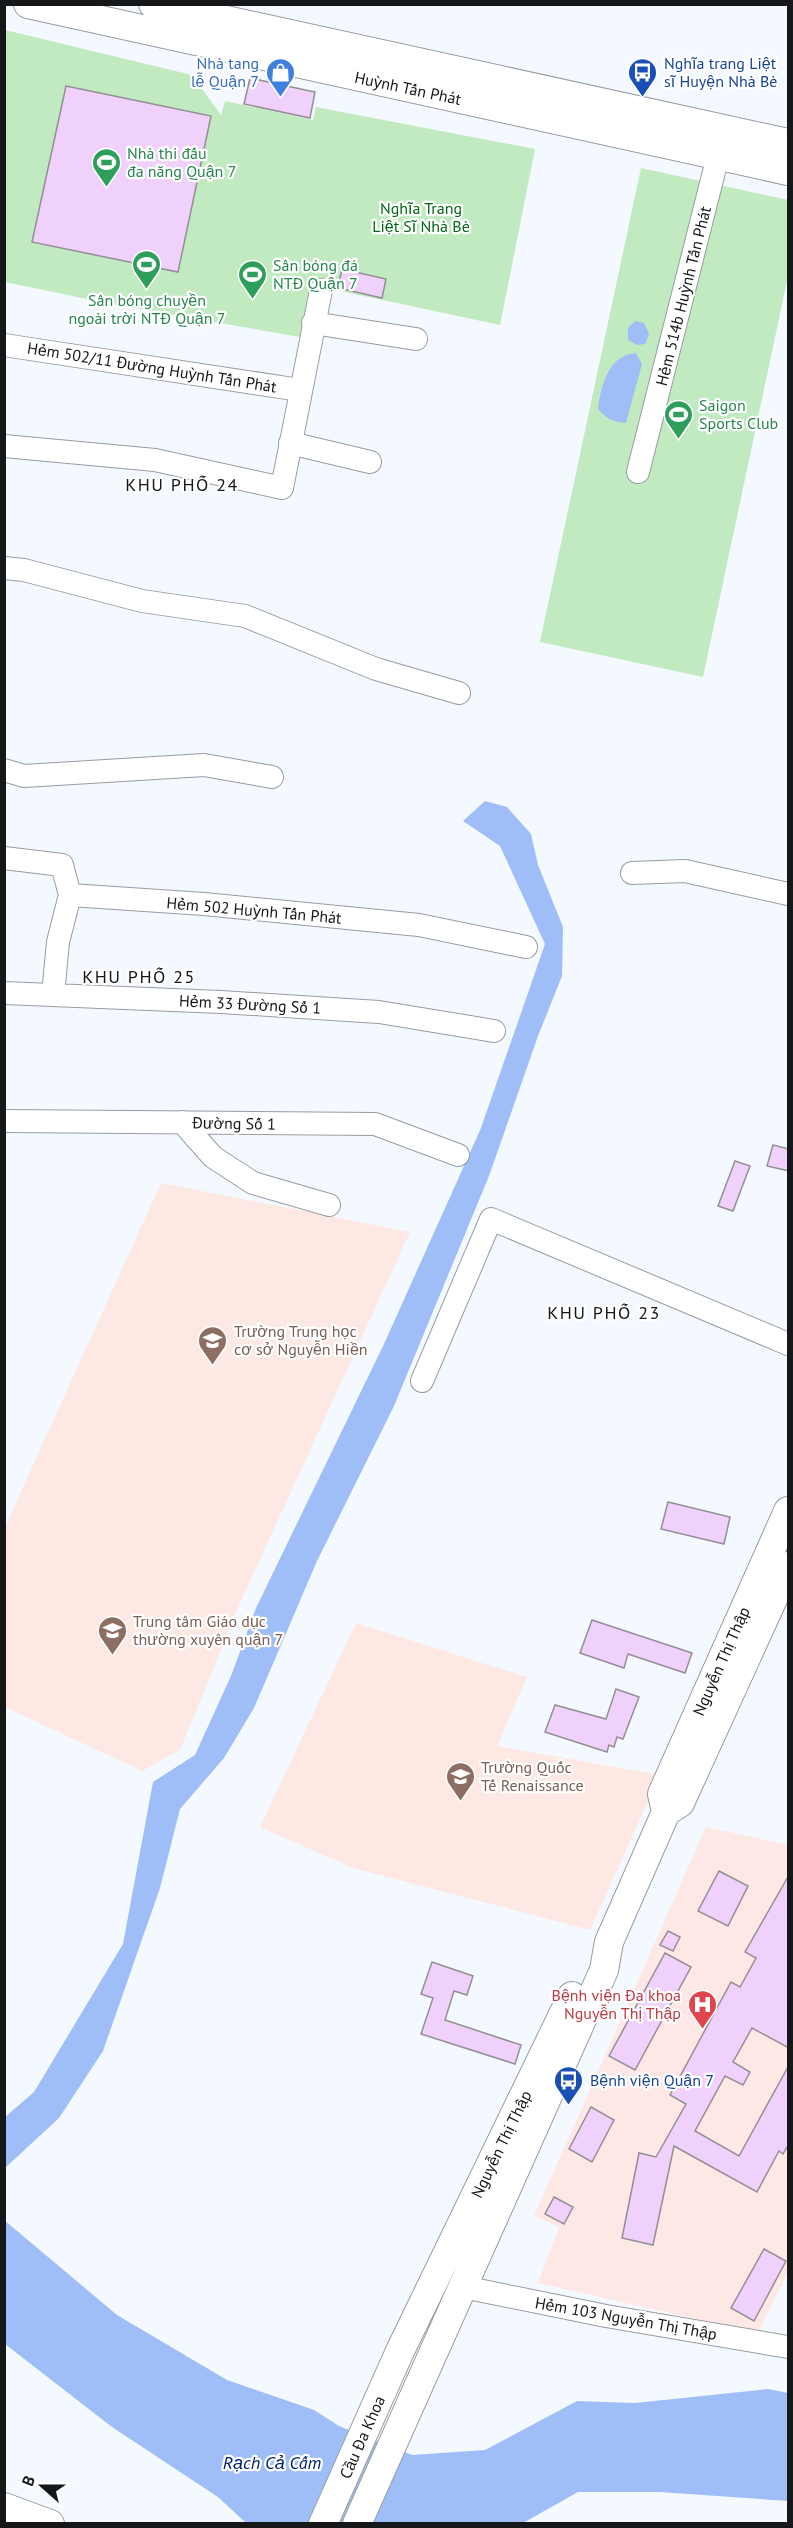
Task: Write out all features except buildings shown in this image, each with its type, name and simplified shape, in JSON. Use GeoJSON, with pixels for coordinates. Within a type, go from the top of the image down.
{"type":"FeatureCollection","features":[{"type":"Feature","properties":{"kind":"main road","name":"Huỳnh Tấn Phát"},"geometry":{"type":"LineString","coordinates":[[28,4],[654,128]]}},
{"type":"Feature","properties":{"kind":"main road","name":"Huỳnh Tấn Phát"},"geometry":{"type":"LineString","coordinates":[[153,4],[187,8],[654,128],[735,150],[789,171]]}},
{"type":"Feature","properties":{"kind":"main road","name":"Huỳnh Tấn Phát"},"geometry":{"type":"LineString","coordinates":[[735,150],[789,144]]}},
{"type":"Feature","properties":{"kind":"main road","name":"Nguyễn Thị Thập"},"geometry":{"type":"LineString","coordinates":[[666,1812],[662,1794],[789,1511]]}},
{"type":"Feature","properties":{"kind":"main road","name":"Nguyễn Thị Thập"},"geometry":{"type":"LineString","coordinates":[[430,2361],[604,1970],[609,1942],[666,1812],[680,1803],[789,1566]]}},
{"type":"Feature","properties":{"kind":"main road","name":"Nguyễn Thị Thập"},"geometry":{"type":"LineString","coordinates":[[400,2351],[588,1964],[609,1942]]}},
{"type":"Feature","properties":{"kind":"main road","name":"Cầu Đa Khoa"},"geometry":{"type":"LineString","coordinates":[[323,2523],[400,2351]]}},
{"type":"Feature","properties":{"kind":"main road","name":"Cầu Đa Khoa"},"geometry":{"type":"LineString","coordinates":[[357,2523],[430,2361]]}},
{"type":"Feature","properties":{"kind":"main road"},"geometry":{"type":"LineString","coordinates":[[4,2507],[50,2523]]}},
{"type":"Feature","properties":{"kind":"street","name":"Hẻm 514b Huỳnh Tấn Phát"},"geometry":{"type":"LineString","coordinates":[[638,472],[735,150]]}},
{"type":"Feature","properties":{"kind":"street"},"geometry":{"type":"LineString","coordinates":[[4,446],[155,460],[282,489],[321,290]]}},
{"type":"Feature","properties":{"kind":"street"},"geometry":{"type":"LineString","coordinates":[[313,323],[416,339]]}},
{"type":"Feature","properties":{"kind":"street","name":"Hẻm 502/11 Đường Huỳnh Tấn Phát"},"geometry":{"type":"LineString","coordinates":[[4,345],[300,390]]}},
{"type":"Feature","properties":{"kind":"street"},"geometry":{"type":"LineString","coordinates":[[290,443],[370,462]]}},
{"type":"Feature","properties":{"kind":"street"},"geometry":{"type":"LineString","coordinates":[[4,568],[24,570],[142,601],[245,616],[375,669],[459,693]]}},
{"type":"Feature","properties":{"kind":"street"},"geometry":{"type":"LineString","coordinates":[[4,770],[24,776],[204,765],[272,777]]}},
{"type":"Feature","properties":{"kind":"street"},"geometry":{"type":"LineString","coordinates":[[4,858],[62,865],[70,895],[58,942],[53,995]]}},
{"type":"Feature","properties":{"kind":"street"},"geometry":{"type":"LineString","coordinates":[[632,873],[685,871],[789,894]]}},
{"type":"Feature","properties":{"kind":"street","name":"Hẻm 502 Huỳnh Tấn Phát"},"geometry":{"type":"LineString","coordinates":[[70,895],[204,904],[418,925],[526,948]]}},
{"type":"Feature","properties":{"kind":"street","name":"Hẻm 33 Đường Số 1"},"geometry":{"type":"LineString","coordinates":[[4,993],[221,1002],[379,1012],[494,1031]]}},
{"type":"Feature","properties":{"kind":"street","name":"Đường Số 1"},"geometry":{"type":"LineString","coordinates":[[4,1121],[375,1124],[458,1155]]}},
{"type":"Feature","properties":{"kind":"street"},"geometry":{"type":"LineString","coordinates":[[182,1122],[213,1157],[253,1183],[329,1205]]}},
{"type":"Feature","properties":{"kind":"street"},"geometry":{"type":"LineString","coordinates":[[422,1381],[490,1219],[789,1344]]}},
{"type":"Feature","properties":{"kind":"street","name":"Hẻm 103 Nguyễn Thị Thập"},"geometry":{"type":"LineString","coordinates":[[463,2287],[606,2316],[789,2347]]}},
{"type":"Feature","properties":{"kind":"shaded area","name":"Trường Trung học cơ sở Nguyễn Hiền"},"geometry":{"type":"Polygon","coordinates":[[[161,1183],[410,1232],[240,1603],[180,1750],[142,1771],[5,1707],[5,1527],[161,1183]]]}},
{"type":"Feature","properties":{"kind":"shaded area","name":"Trường Quốc Tế Renaissance"},"geometry":{"type":"Polygon","coordinates":[[[356,1623],[527,1677],[497,1746],[660,1775],[590,1930],[353,1868],[260,1827],[356,1623]]]}},
{"type":"Feature","properties":{"kind":"shaded area","name":"Bệnh viện Đa khoa Nguyễn Thị Thập"},"geometry":{"type":"Polygon","coordinates":[[[706,1827],[788,1845],[788,2272],[758,2333],[538,2283],[559,2227],[534,2216],[706,1827]]]}},
{"type":"Feature","properties":{"kind":"green space","name":"Nghĩa Trang Liệt Sĩ Nhà Bè"},"geometry":{"type":"Polygon","coordinates":[[[5,30],[192,75],[221,115],[225,101],[313,120],[316,107],[535,149],[500,325],[317,286],[306,338],[106,303],[5,282],[5,30]]]}},
{"type":"Feature","properties":{"kind":"green space"},"geometry":{"type":"Polygon","coordinates":[[[641,168],[788,200],[788,276],[703,677],[540,642],[641,168]]]}},
{"type":"Feature","properties":{"kind":"water"},"geometry":{"type":"Polygon","coordinates":[[[635,321],[644,323],[649,334],[645,344],[637,345],[628,340],[628,328],[635,321]]]}},
{"type":"Feature","properties":{"kind":"water"},"geometry":{"type":"Polygon","coordinates":[[[636,353],[642,364],[626,423],[614,421],[598,409],[601,391],[612,366],[626,355],[636,353]]]}},
{"type":"Feature","properties":{"kind":"water"},"geometry":{"type":"Polygon","coordinates":[[[485,801],[507,807],[531,834],[538,865],[563,927],[562,976],[538,1036],[489,1176],[394,1406],[317,1561],[254,1708],[224,1758],[180,1809],[160,1888],[103,2051],[59,2118],[5,2168],[5,2117],[34,2092],[123,1944],[153,1782],[195,1755],[231,1676],[256,1608],[384,1344],[481,1128],[545,944],[500,846],[463,821],[485,801]]]}},
{"type":"Feature","properties":{"kind":"water","name":"Rạch Cả Cấm"},"geometry":{"type":"Polygon","coordinates":[[[4,2220],[117,2315],[227,2380],[314,2410],[339,2426],[412,2455],[485,2450],[577,2401],[635,2403],[768,2389],[788,2393],[788,2501],[660,2492],[578,2492],[523,2523],[246,2523],[218,2497],[112,2427],[5,2344],[4,2220]]]}},
{"type":"Feature","properties":{"kind":"place","name":"Nhà tang lễ Quận 7"},"geometry":{"type":"Point","coordinates":[280,98]}},
{"type":"Feature","properties":{"kind":"place","name":"Nghĩa trang Liệt sĩ Huyện Nhà Bè"},"geometry":{"type":"Point","coordinates":[643,98]}},
{"type":"Feature","properties":{"kind":"place","name":"Nhà thi đấu đa năng Quận 7"},"geometry":{"type":"Point","coordinates":[106,188]}},
{"type":"Feature","properties":{"kind":"place","name":"Sân bóng chuyền ngoài trời NTĐ Quận 7"},"geometry":{"type":"Point","coordinates":[147,290]}},
{"type":"Feature","properties":{"kind":"place","name":"Sân bóng đá NTĐ Quận 7"},"geometry":{"type":"Point","coordinates":[252,300]}},
{"type":"Feature","properties":{"kind":"place","name":"Saigon Sports Club"},"geometry":{"type":"Point","coordinates":[678,440]}},
{"type":"Feature","properties":{"kind":"place","name":"Trường Trung học cơ sở Nguyễn Hiền"},"geometry":{"type":"Point","coordinates":[213,1366]}},
{"type":"Feature","properties":{"kind":"place","name":"Trung tâm Giáo dục thường xuyên quận 7"},"geometry":{"type":"Point","coordinates":[112,1656]}},
{"type":"Feature","properties":{"kind":"place","name":"Trường Quốc Tế Renaissance"},"geometry":{"type":"Point","coordinates":[460,1802]}},
{"type":"Feature","properties":{"kind":"place","name":"Bệnh viện Đa khoa Nguyễn Thị Thập"},"geometry":{"type":"Point","coordinates":[702,2030]}},
{"type":"Feature","properties":{"kind":"place","name":"Bệnh viện Quận 7"},"geometry":{"type":"Point","coordinates":[569,2106]}},
{"type":"Feature","properties":{"kind":"district","name":"KHU PHỐ 24"},"geometry":{"type":"Point","coordinates":[182,484]}},
{"type":"Feature","properties":{"kind":"district","name":"KHU PHỐ 25"},"geometry":{"type":"Point","coordinates":[139,976]}},
{"type":"Feature","properties":{"kind":"district","name":"KHU PHỐ 23"},"geometry":{"type":"Point","coordinates":[604,1312]}}]}
